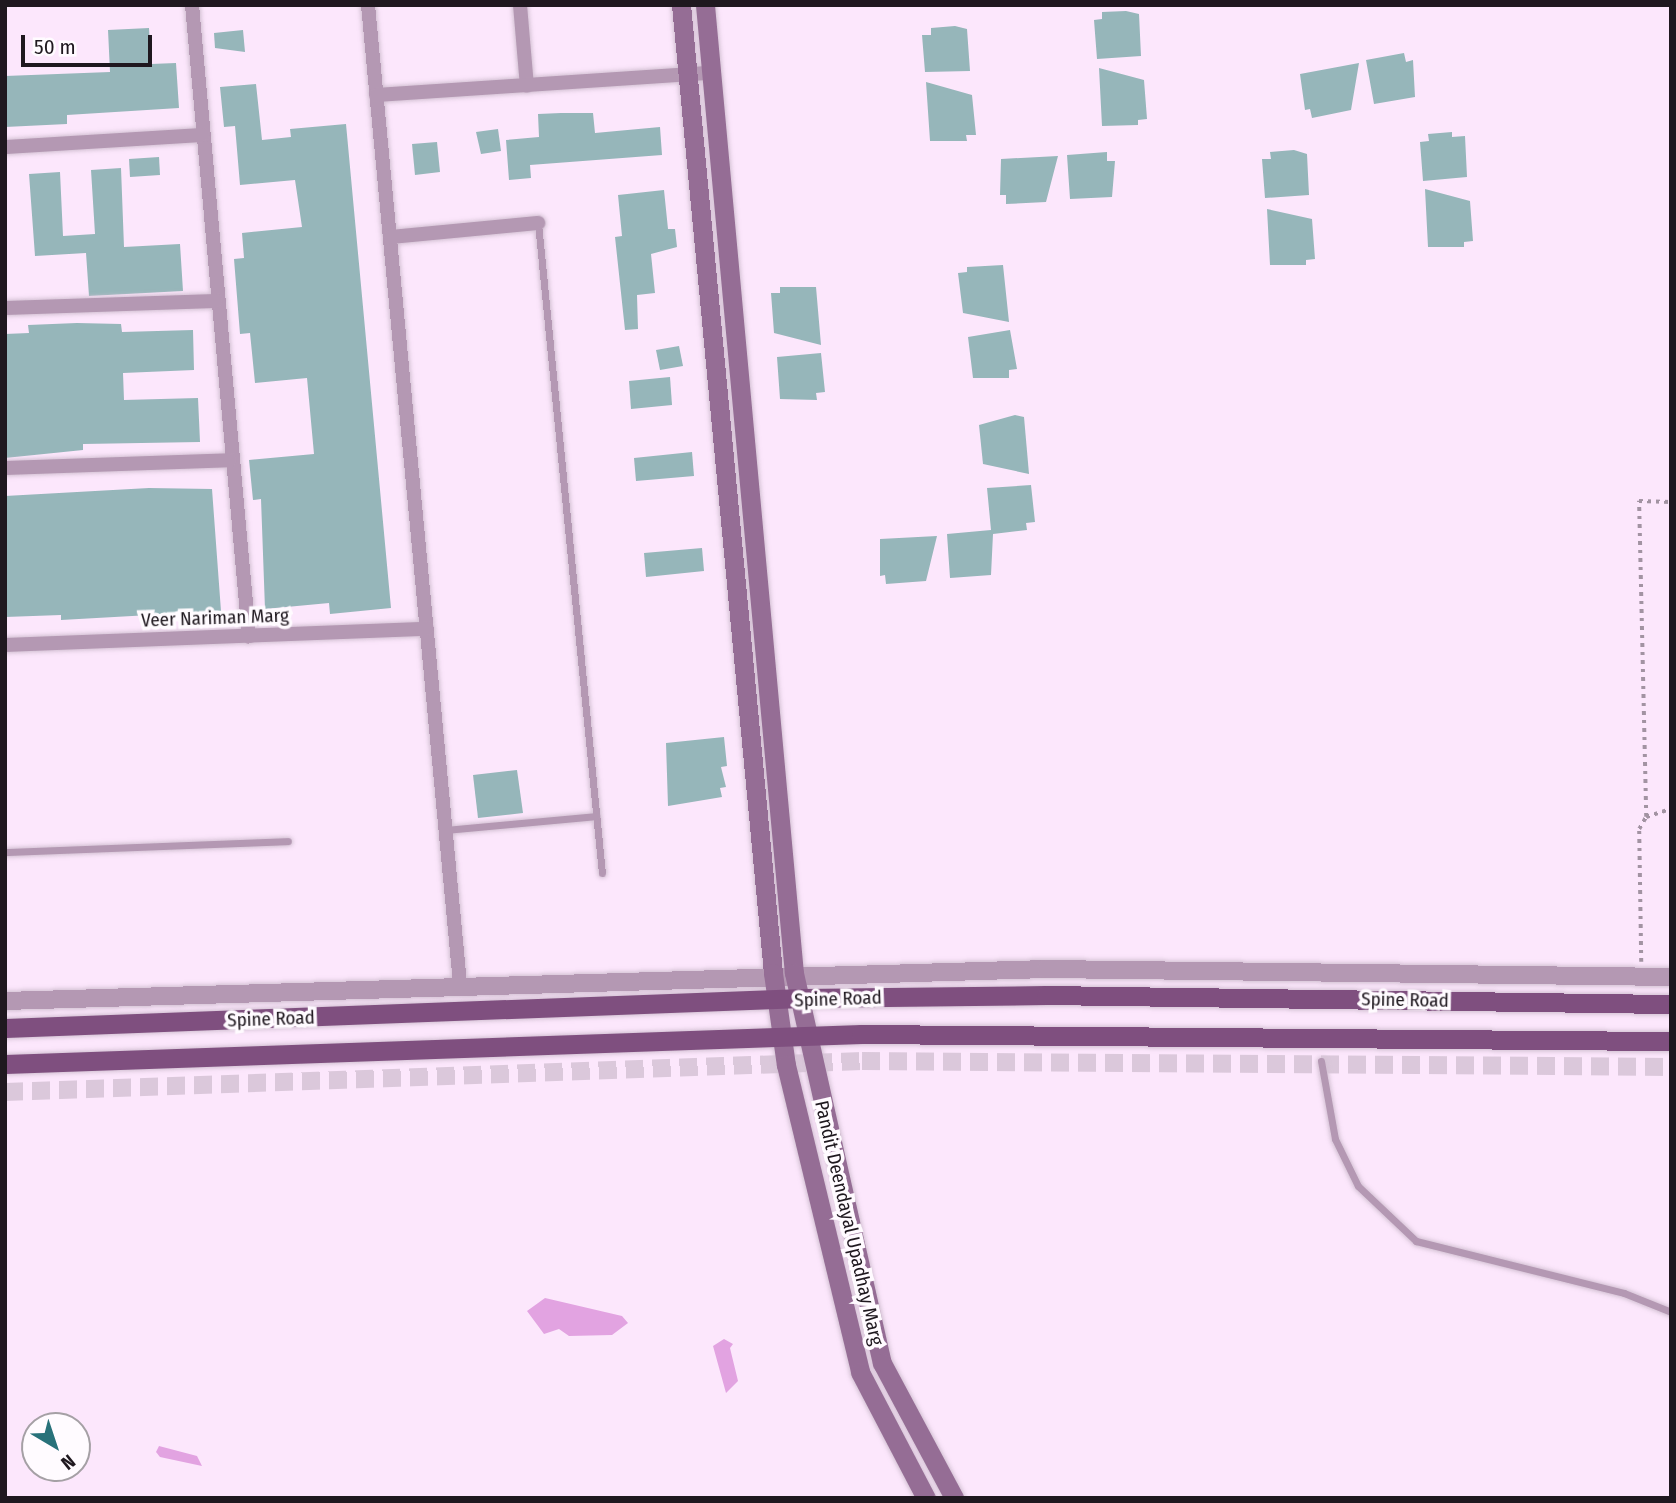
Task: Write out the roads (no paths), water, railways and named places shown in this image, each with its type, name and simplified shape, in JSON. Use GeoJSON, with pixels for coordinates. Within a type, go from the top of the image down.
{"type":"FeatureCollection","features":[{"type":"Feature","properties":{"kind":"main road","name":"Pandit Deendayal Upadhay Marg"},"geometry":{"type":"LineString","coordinates":[[681,5],[777,1001],[860,1372],[926,1498]]}},
{"type":"Feature","properties":{"kind":"main road","name":"Pandit Deendayal Upadhay Marg"},"geometry":{"type":"LineString","coordinates":[[705,5],[794,974],[802,998],[807,1036],[881,1363],[954,1498]]}},
{"type":"Feature","properties":{"kind":"main road","name":"Spine Road"},"geometry":{"type":"LineString","coordinates":[[5,1028],[802,998],[1171,996],[1671,1004]]}},
{"type":"Feature","properties":{"kind":"main road","name":"Spine Road"},"geometry":{"type":"LineString","coordinates":[[5,1064],[807,1036],[1059,1032],[1671,1041]]}},
{"type":"Feature","properties":{"kind":"street"},"geometry":{"type":"LineString","coordinates":[[192,5],[230,460],[248,636]]}},
{"type":"Feature","properties":{"kind":"street"},"geometry":{"type":"LineString","coordinates":[[368,5],[460,984]]}},
{"type":"Feature","properties":{"kind":"street"},"geometry":{"type":"LineString","coordinates":[[520,5],[527,86]]}},
{"type":"Feature","properties":{"kind":"street"},"geometry":{"type":"LineString","coordinates":[[376,95],[711,73]]}},
{"type":"Feature","properties":{"kind":"street"},"geometry":{"type":"LineString","coordinates":[[5,146],[203,135]]}},
{"type":"Feature","properties":{"kind":"street"},"geometry":{"type":"LineString","coordinates":[[390,237],[538,223]]}},
{"type":"Feature","properties":{"kind":"street"},"geometry":{"type":"LineString","coordinates":[[5,308],[216,301]]}},
{"type":"Feature","properties":{"kind":"street"},"geometry":{"type":"LineString","coordinates":[[5,468],[230,460]]}},
{"type":"Feature","properties":{"kind":"street","name":"Veer Nariman Marg"},"geometry":{"type":"LineString","coordinates":[[5,645],[427,629]]}},
{"type":"Feature","properties":{"kind":"street","name":"Spine Road"},"geometry":{"type":"LineString","coordinates":[[5,1001],[773,974],[1060,969],[1671,977]]}},
{"type":"Feature","properties":{"kind":"lane"},"geometry":{"type":"LineString","coordinates":[[538,223],[602,873]]}},
{"type":"Feature","properties":{"kind":"lane"},"geometry":{"type":"LineString","coordinates":[[446,830],[596,816]]}},
{"type":"Feature","properties":{"kind":"lane"},"geometry":{"type":"LineString","coordinates":[[5,852],[288,841]]}},
{"type":"Feature","properties":{"kind":"lane"},"geometry":{"type":"LineString","coordinates":[[1321,1061],[1335,1139],[1358,1186],[1416,1241],[1624,1293],[1671,1312]]}},
{"type":"Feature","properties":{"kind":"tunnel"},"geometry":{"type":"LineString","coordinates":[[5,1092],[862,1061],[1671,1067]]}}]}
